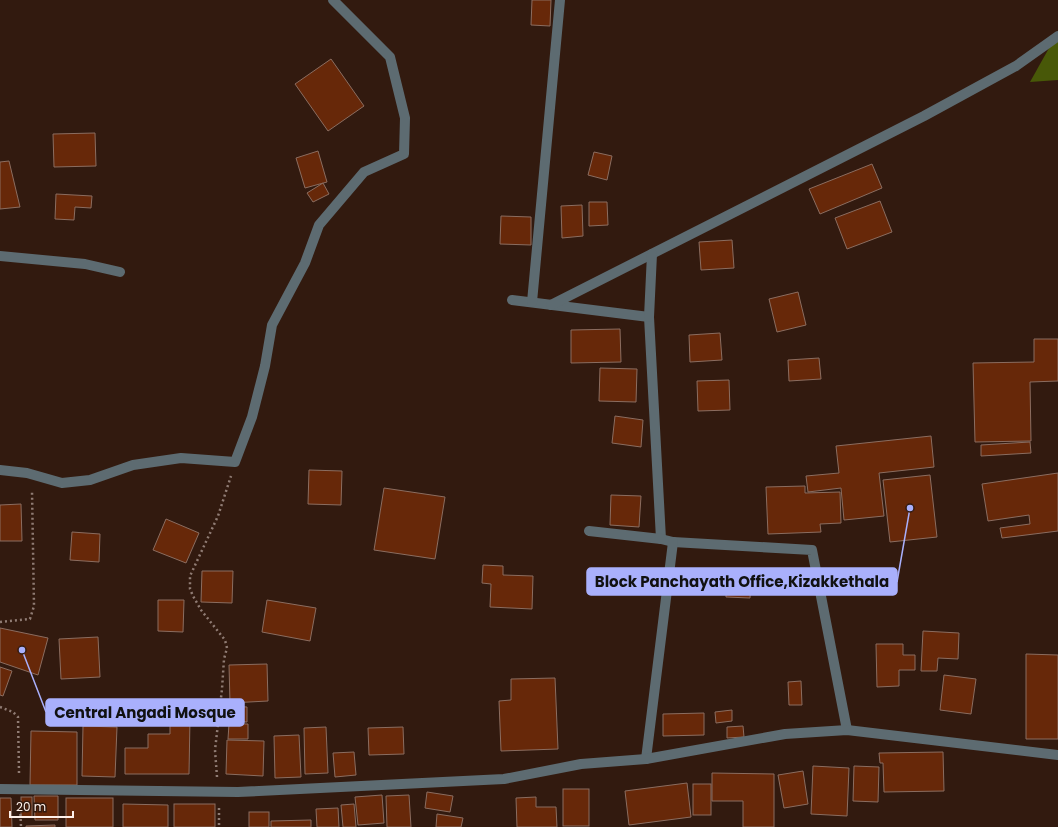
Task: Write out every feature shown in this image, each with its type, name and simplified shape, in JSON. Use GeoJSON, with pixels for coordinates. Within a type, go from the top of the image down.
{"type":"FeatureCollection","features":[{"type":"Feature","properties":{"kind":"street"},"geometry":{"type":"LineString","coordinates":[[0,470],[32,474],[62,483],[90,480],[133,465],[181,458],[235,462],[252,417],[265,366],[272,325],[306,263],[319,224],[364,172],[404,154],[405,118],[390,57],[333,0]]}},
{"type":"Feature","properties":{"kind":"street"},"geometry":{"type":"LineString","coordinates":[[532,302],[560,0]]}},
{"type":"Feature","properties":{"kind":"street"},"geometry":{"type":"LineString","coordinates":[[551,305],[924,116],[1016,66],[1058,36]]}},
{"type":"Feature","properties":{"kind":"street"},"geometry":{"type":"LineString","coordinates":[[652,254],[649,318],[661,539]]}},
{"type":"Feature","properties":{"kind":"street"},"geometry":{"type":"LineString","coordinates":[[0,256],[85,264],[120,272]]}},
{"type":"Feature","properties":{"kind":"street"},"geometry":{"type":"LineString","coordinates":[[512,300],[649,318]]}},
{"type":"Feature","properties":{"kind":"street"},"geometry":{"type":"LineString","coordinates":[[589,531],[661,539],[673,542],[812,550],[847,730]]}},
{"type":"Feature","properties":{"kind":"street"},"geometry":{"type":"LineString","coordinates":[[646,759],[673,542]]}},
{"type":"Feature","properties":{"kind":"street"},"geometry":{"type":"LineString","coordinates":[[0,789],[218,792],[504,779],[581,764],[646,759],[785,734],[847,730],[1058,755]]}},
{"type":"Feature","properties":{"kind":"path"},"geometry":{"type":"LineString","coordinates":[[218,792],[215,750],[224,659],[227,648],[225,640],[201,610],[192,596],[190,589],[190,576],[218,516],[235,462]]}},
{"type":"Feature","properties":{"kind":"path"},"geometry":{"type":"LineString","coordinates":[[0,622],[30,620],[34,606],[32,474]]}},
{"type":"Feature","properties":{"kind":"path"},"geometry":{"type":"LineString","coordinates":[[0,707],[13,712],[18,717],[21,827]]}},
{"type":"Feature","properties":{"kind":"green space"},"geometry":{"type":"Polygon","coordinates":[[[1058,32],[1058,80],[1030,82],[1058,32]]]}},
{"type":"Feature","properties":{"kind":"building"},"geometry":{"type":"Polygon","coordinates":[[[532,0],[551,0],[550,26],[531,25],[532,0]]]}},
{"type":"Feature","properties":{"kind":"building"},"geometry":{"type":"Polygon","coordinates":[[[331,59],[364,106],[328,131],[295,84],[331,59]]]}},
{"type":"Feature","properties":{"kind":"building"},"geometry":{"type":"Polygon","coordinates":[[[95,133],[96,166],[54,167],[53,134],[95,133]]]}},
{"type":"Feature","properties":{"kind":"building"},"geometry":{"type":"Polygon","coordinates":[[[318,151],[327,182],[305,188],[296,158],[318,151]]]}},
{"type":"Feature","properties":{"kind":"building"},"geometry":{"type":"Polygon","coordinates":[[[594,152],[612,156],[607,180],[588,175],[594,152]]]}},
{"type":"Feature","properties":{"kind":"building"},"geometry":{"type":"Polygon","coordinates":[[[9,161],[20,207],[0,209],[0,162],[9,161]]]}},
{"type":"Feature","properties":{"kind":"building"},"geometry":{"type":"Polygon","coordinates":[[[872,164],[882,188],[820,214],[809,189],[872,164]]]}},
{"type":"Feature","properties":{"kind":"building"},"geometry":{"type":"Polygon","coordinates":[[[323,183],[329,194],[313,202],[307,193],[323,183]]]}},
{"type":"Feature","properties":{"kind":"building"},"geometry":{"type":"Polygon","coordinates":[[[56,194],[92,196],[91,208],[75,207],[74,220],[55,219],[56,194]]]}},
{"type":"Feature","properties":{"kind":"building"},"geometry":{"type":"Polygon","coordinates":[[[880,201],[892,232],[847,249],[835,218],[880,201]]]}},
{"type":"Feature","properties":{"kind":"building"},"geometry":{"type":"Polygon","coordinates":[[[589,202],[607,202],[608,225],[589,226],[589,202]]]}},
{"type":"Feature","properties":{"kind":"building"},"geometry":{"type":"Polygon","coordinates":[[[582,205],[583,236],[562,238],[561,206],[582,205]]]}},
{"type":"Feature","properties":{"kind":"building"},"geometry":{"type":"Polygon","coordinates":[[[501,216],[531,217],[531,245],[500,244],[501,216]]]}},
{"type":"Feature","properties":{"kind":"building"},"geometry":{"type":"Polygon","coordinates":[[[732,240],[734,268],[701,270],[699,242],[732,240]]]}},
{"type":"Feature","properties":{"kind":"building"},"geometry":{"type":"Polygon","coordinates":[[[798,292],[806,325],[777,332],[769,299],[798,292]]]}},
{"type":"Feature","properties":{"kind":"building"},"geometry":{"type":"Polygon","coordinates":[[[620,329],[621,362],[571,363],[571,330],[620,329]]]}},
{"type":"Feature","properties":{"kind":"building"},"geometry":{"type":"Polygon","coordinates":[[[720,333],[722,360],[690,362],[689,335],[720,333]]]}},
{"type":"Feature","properties":{"kind":"building"},"geometry":{"type":"Polygon","coordinates":[[[1034,339],[1058,339],[1058,381],[1030,382],[1031,441],[975,442],[973,363],[1034,362],[1034,339]]]}},
{"type":"Feature","properties":{"kind":"building"},"geometry":{"type":"Polygon","coordinates":[[[819,358],[821,379],[789,381],[788,360],[819,358]]]}},
{"type":"Feature","properties":{"kind":"building"},"geometry":{"type":"Polygon","coordinates":[[[600,368],[637,369],[636,402],[599,401],[600,368]]]}},
{"type":"Feature","properties":{"kind":"building"},"geometry":{"type":"Polygon","coordinates":[[[729,380],[730,410],[698,411],[697,381],[729,380]]]}},
{"type":"Feature","properties":{"kind":"building"},"geometry":{"type":"Polygon","coordinates":[[[615,416],[643,420],[641,447],[612,443],[615,416]]]}},
{"type":"Feature","properties":{"kind":"building"},"geometry":{"type":"Polygon","coordinates":[[[931,436],[934,467],[879,473],[884,516],[844,520],[841,488],[808,492],[806,476],[839,473],[836,446],[931,436]]]}},
{"type":"Feature","properties":{"kind":"building"},"geometry":{"type":"Polygon","coordinates":[[[1030,442],[1031,453],[981,456],[981,445],[1030,442]]]}},
{"type":"Feature","properties":{"kind":"building"},"geometry":{"type":"Polygon","coordinates":[[[309,470],[342,471],[341,505],[308,504],[309,470]]]}},
{"type":"Feature","properties":{"kind":"building"},"geometry":{"type":"Polygon","coordinates":[[[1058,473],[1058,531],[1002,538],[1000,528],[1030,524],[1029,515],[988,521],[982,484],[1058,473]]]}},
{"type":"Feature","properties":{"kind":"building"},"geometry":{"type":"Polygon","coordinates":[[[930,475],[937,537],[890,542],[883,480],[930,475]]]}},
{"type":"Feature","properties":{"kind":"building"},"geometry":{"type":"Polygon","coordinates":[[[805,486],[805,493],[840,492],[841,523],[820,524],[821,532],[768,534],[766,487],[805,486]]]}},
{"type":"Feature","properties":{"kind":"building"},"geometry":{"type":"Polygon","coordinates":[[[384,488],[445,497],[435,559],[374,550],[384,488]]]}},
{"type":"Feature","properties":{"kind":"building"},"geometry":{"type":"Polygon","coordinates":[[[611,495],[641,496],[639,527],[610,525],[611,495]]]}},
{"type":"Feature","properties":{"kind":"building"},"geometry":{"type":"Polygon","coordinates":[[[21,504],[22,541],[0,541],[0,505],[21,504]]]}},
{"type":"Feature","properties":{"kind":"building"},"geometry":{"type":"Polygon","coordinates":[[[166,519],[199,533],[186,563],[153,550],[166,519]]]}},
{"type":"Feature","properties":{"kind":"building"},"geometry":{"type":"Polygon","coordinates":[[[72,532],[100,534],[99,562],[70,560],[72,532]]]}},
{"type":"Feature","properties":{"kind":"building"},"geometry":{"type":"Polygon","coordinates":[[[483,565],[503,566],[503,575],[533,576],[532,609],[490,607],[491,584],[482,583],[483,565]]]}},
{"type":"Feature","properties":{"kind":"building"},"geometry":{"type":"Polygon","coordinates":[[[202,571],[233,571],[232,603],[201,602],[202,571]]]}},
{"type":"Feature","properties":{"kind":"building"},"geometry":{"type":"Polygon","coordinates":[[[726,580],[751,580],[750,598],[726,597],[726,580]]]}},
{"type":"Feature","properties":{"kind":"building"},"geometry":{"type":"Polygon","coordinates":[[[158,600],[184,600],[183,632],[158,631],[158,600]]]}},
{"type":"Feature","properties":{"kind":"building"},"geometry":{"type":"Polygon","coordinates":[[[267,600],[316,608],[310,641],[262,632],[267,600]]]}},
{"type":"Feature","properties":{"kind":"building"},"geometry":{"type":"Polygon","coordinates":[[[0,628],[48,638],[38,675],[0,662],[0,628]]]}},
{"type":"Feature","properties":{"kind":"building"},"geometry":{"type":"Polygon","coordinates":[[[923,631],[959,633],[958,659],[938,658],[937,671],[921,671],[923,631]]]}},
{"type":"Feature","properties":{"kind":"building"},"geometry":{"type":"Polygon","coordinates":[[[98,637],[100,677],[61,679],[59,639],[98,637]]]}},
{"type":"Feature","properties":{"kind":"building"},"geometry":{"type":"Polygon","coordinates":[[[876,644],[903,644],[903,655],[915,655],[915,670],[899,670],[899,686],[877,687],[876,644]]]}},
{"type":"Feature","properties":{"kind":"building"},"geometry":{"type":"Polygon","coordinates":[[[1026,654],[1058,655],[1058,739],[1026,739],[1026,654]]]}},
{"type":"Feature","properties":{"kind":"building"},"geometry":{"type":"Polygon","coordinates":[[[267,664],[268,701],[230,703],[229,665],[267,664]]]}},
{"type":"Feature","properties":{"kind":"building"},"geometry":{"type":"Polygon","coordinates":[[[0,667],[12,671],[3,696],[0,695],[0,667]]]}},
{"type":"Feature","properties":{"kind":"building"},"geometry":{"type":"Polygon","coordinates":[[[944,675],[976,679],[971,714],[940,710],[944,675]]]}},
{"type":"Feature","properties":{"kind":"building"},"geometry":{"type":"Polygon","coordinates":[[[555,678],[558,749],[501,751],[499,701],[511,700],[511,679],[555,678]]]}},
{"type":"Feature","properties":{"kind":"building"},"geometry":{"type":"Polygon","coordinates":[[[801,681],[802,705],[789,705],[788,682],[801,681]]]}},
{"type":"Feature","properties":{"kind":"building"},"geometry":{"type":"Polygon","coordinates":[[[228,706],[247,707],[247,722],[227,721],[228,706]]]}},
{"type":"Feature","properties":{"kind":"building"},"geometry":{"type":"Polygon","coordinates":[[[732,710],[732,721],[716,723],[715,712],[732,710]]]}},
{"type":"Feature","properties":{"kind":"building"},"geometry":{"type":"Polygon","coordinates":[[[704,713],[704,735],[663,736],[663,714],[704,713]]]}},
{"type":"Feature","properties":{"kind":"building"},"geometry":{"type":"Polygon","coordinates":[[[170,718],[190,718],[189,774],[125,774],[125,748],[148,748],[148,734],[170,734],[170,718]]]}},
{"type":"Feature","properties":{"kind":"building"},"geometry":{"type":"Polygon","coordinates":[[[229,724],[248,724],[248,739],[228,739],[229,724]]]}},
{"type":"Feature","properties":{"kind":"building"},"geometry":{"type":"Polygon","coordinates":[[[83,726],[117,727],[115,777],[82,776],[83,726]]]}},
{"type":"Feature","properties":{"kind":"building"},"geometry":{"type":"Polygon","coordinates":[[[743,726],[744,737],[727,738],[727,727],[743,726]]]}},
{"type":"Feature","properties":{"kind":"building"},"geometry":{"type":"Polygon","coordinates":[[[326,727],[328,773],[305,774],[304,728],[326,727]]]}},
{"type":"Feature","properties":{"kind":"building"},"geometry":{"type":"Polygon","coordinates":[[[403,727],[404,754],[369,755],[368,728],[403,727]]]}},
{"type":"Feature","properties":{"kind":"building"},"geometry":{"type":"Polygon","coordinates":[[[31,731],[77,732],[77,785],[30,785],[31,731]]]}},
{"type":"Feature","properties":{"kind":"building"},"geometry":{"type":"Polygon","coordinates":[[[299,735],[301,777],[275,778],[274,736],[299,735]]]}},
{"type":"Feature","properties":{"kind":"building"},"geometry":{"type":"Polygon","coordinates":[[[227,740],[264,741],[263,776],[226,774],[227,740]]]}},
{"type":"Feature","properties":{"kind":"building"},"geometry":{"type":"Polygon","coordinates":[[[354,752],[356,775],[335,777],[333,753],[354,752]]]}},
{"type":"Feature","properties":{"kind":"building"},"geometry":{"type":"Polygon","coordinates":[[[943,752],[944,791],[884,792],[883,763],[880,763],[879,753],[943,752]]]}},
{"type":"Feature","properties":{"kind":"building"},"geometry":{"type":"Polygon","coordinates":[[[813,766],[849,768],[847,816],[811,814],[813,766]]]}},
{"type":"Feature","properties":{"kind":"building"},"geometry":{"type":"Polygon","coordinates":[[[854,766],[879,767],[878,802],[853,801],[854,766]]]}},
{"type":"Feature","properties":{"kind":"building"},"geometry":{"type":"Polygon","coordinates":[[[803,771],[808,804],[784,808],[778,775],[803,771]]]}},
{"type":"Feature","properties":{"kind":"building"},"geometry":{"type":"Polygon","coordinates":[[[712,773],[774,774],[774,827],[743,827],[743,801],[712,801],[712,773]]]}},
{"type":"Feature","properties":{"kind":"building"},"geometry":{"type":"Polygon","coordinates":[[[687,783],[691,817],[629,825],[625,791],[687,783]]]}},
{"type":"Feature","properties":{"kind":"building"},"geometry":{"type":"Polygon","coordinates":[[[693,784],[711,784],[711,815],[693,815],[693,784]]]}},
{"type":"Feature","properties":{"kind":"building"},"geometry":{"type":"Polygon","coordinates":[[[563,789],[589,789],[589,826],[563,826],[563,789]]]}},
{"type":"Feature","properties":{"kind":"building"},"geometry":{"type":"Polygon","coordinates":[[[427,792],[453,796],[450,812],[425,808],[427,792]]]}},
{"type":"Feature","properties":{"kind":"building"},"geometry":{"type":"Polygon","coordinates":[[[382,795],[384,823],[358,825],[355,797],[382,795]]]}},
{"type":"Feature","properties":{"kind":"building"},"geometry":{"type":"Polygon","coordinates":[[[409,795],[411,827],[387,827],[386,796],[409,795]]]}},
{"type":"Feature","properties":{"kind":"building"},"geometry":{"type":"Polygon","coordinates":[[[34,796],[58,796],[58,820],[35,820],[34,796]]]}},
{"type":"Feature","properties":{"kind":"building"},"geometry":{"type":"Polygon","coordinates":[[[21,797],[32,797],[32,817],[21,817],[21,797]]]}},
{"type":"Feature","properties":{"kind":"building"},"geometry":{"type":"Polygon","coordinates":[[[536,797],[536,807],[556,807],[557,827],[517,827],[516,798],[536,797]]]}},
{"type":"Feature","properties":{"kind":"building"},"geometry":{"type":"Polygon","coordinates":[[[0,798],[11,798],[12,827],[0,827],[0,798]]]}},
{"type":"Feature","properties":{"kind":"building"},"geometry":{"type":"Polygon","coordinates":[[[66,798],[113,798],[113,827],[66,827],[66,798]]]}},
{"type":"Feature","properties":{"kind":"building"},"geometry":{"type":"Polygon","coordinates":[[[123,804],[168,805],[168,827],[123,827],[123,804]]]}},
{"type":"Feature","properties":{"kind":"building"},"geometry":{"type":"Polygon","coordinates":[[[174,804],[215,804],[215,827],[174,827],[174,804]]]}},
{"type":"Feature","properties":{"kind":"building"},"geometry":{"type":"Polygon","coordinates":[[[354,804],[356,827],[343,827],[341,805],[354,804]]]}},
{"type":"Feature","properties":{"kind":"building"},"geometry":{"type":"Polygon","coordinates":[[[338,808],[339,827],[317,827],[316,809],[338,808]]]}},
{"type":"Feature","properties":{"kind":"building"},"geometry":{"type":"Polygon","coordinates":[[[249,812],[269,812],[269,827],[249,827],[249,812]]]}},
{"type":"Feature","properties":{"kind":"building"},"geometry":{"type":"Polygon","coordinates":[[[437,814],[463,818],[461,827],[436,827],[437,814]]]}},
{"type":"Feature","properties":{"kind":"building"},"geometry":{"type":"Polygon","coordinates":[[[311,820],[311,827],[271,827],[271,821],[311,820]]]}},
{"type":"Feature","properties":{"kind":"building"},"geometry":{"type":"Polygon","coordinates":[[[55,825],[55,827],[26,827],[26,826],[55,825]]]}},
{"type":"Feature","properties":{"kind":"place","name":"Block Panchayath Office,Kizakkethala"},"geometry":{"type":"Point","coordinates":[910,508]}},
{"type":"Feature","properties":{"kind":"place","name":"Central Angadi Mosque"},"geometry":{"type":"Point","coordinates":[22,650]}}]}
